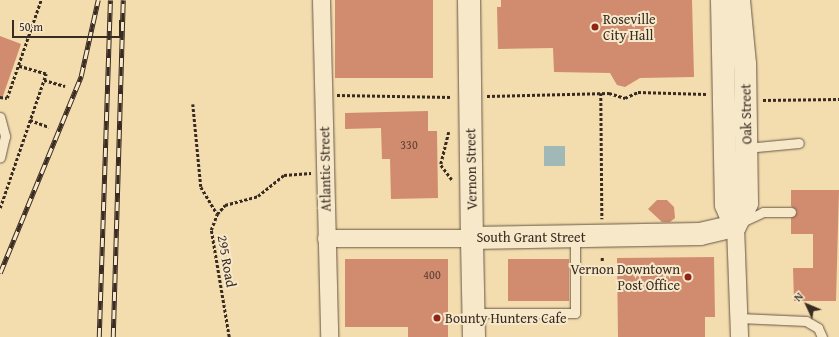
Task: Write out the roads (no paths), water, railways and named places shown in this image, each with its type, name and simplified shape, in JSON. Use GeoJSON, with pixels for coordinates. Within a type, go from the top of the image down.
{"type":"FeatureCollection","features":[{"type":"Feature","properties":{"kind":"main road","name":"Vernon Street"},"geometry":{"type":"LineString","coordinates":[[469,0],[474,337]]}},
{"type":"Feature","properties":{"kind":"main road","name":"Oak Street"},"geometry":{"type":"LineString","coordinates":[[722,0],[726,205],[735,226]]}},
{"type":"Feature","properties":{"kind":"main road","name":"Oak Street"},"geometry":{"type":"LineString","coordinates":[[735,226],[747,203],[739,0]]}},
{"type":"Feature","properties":{"kind":"main road","name":"South Grant Street"},"geometry":{"type":"LineString","coordinates":[[472,238],[700,234],[735,226]]}},
{"type":"Feature","properties":{"kind":"street","name":"Atlantic Street"},"geometry":{"type":"LineString","coordinates":[[321,0],[329,337]]}},
{"type":"Feature","properties":{"kind":"street","name":"Oak Street"},"geometry":{"type":"LineString","coordinates":[[735,226],[739,337]]}},
{"type":"Feature","properties":{"kind":"street","name":"South Grant Street"},"geometry":{"type":"LineString","coordinates":[[326,238],[472,238]]}},
{"type":"Feature","properties":{"kind":"lane"},"geometry":{"type":"LineString","coordinates":[[0,117],[5,136],[0,157]]}},
{"type":"Feature","properties":{"kind":"lane"},"geometry":{"type":"LineString","coordinates":[[746,148],[799,143]]}},
{"type":"Feature","properties":{"kind":"lane"},"geometry":{"type":"LineString","coordinates":[[735,226],[763,212],[791,212]]}},
{"type":"Feature","properties":{"kind":"lane"},"geometry":{"type":"LineString","coordinates":[[473,313],[575,313],[575,237]]}},
{"type":"Feature","properties":{"kind":"lane"},"geometry":{"type":"LineString","coordinates":[[738,318],[806,321],[818,328],[822,337]]}},
{"type":"Feature","properties":{"kind":"water"},"geometry":{"type":"Polygon","coordinates":[[[544,146],[565,146],[565,166],[544,166],[544,146]]]}},
{"type":"Feature","properties":{"kind":"railway"},"geometry":{"type":"LineString","coordinates":[[0,273],[81,76],[98,0]]}},
{"type":"Feature","properties":{"kind":"railway"},"geometry":{"type":"LineString","coordinates":[[99,337],[110,0]]}},
{"type":"Feature","properties":{"kind":"railway"},"geometry":{"type":"LineString","coordinates":[[113,337],[123,0]]}},
{"type":"Feature","properties":{"kind":"place","name":"Roseville City Hall"},"geometry":{"type":"Point","coordinates":[595,27]}},
{"type":"Feature","properties":{"kind":"place","name":"Vernon Downtown Post Office"},"geometry":{"type":"Point","coordinates":[688,277]}},
{"type":"Feature","properties":{"kind":"place","name":"Bounty Hunters Cafe"},"geometry":{"type":"Point","coordinates":[437,318]}}]}
